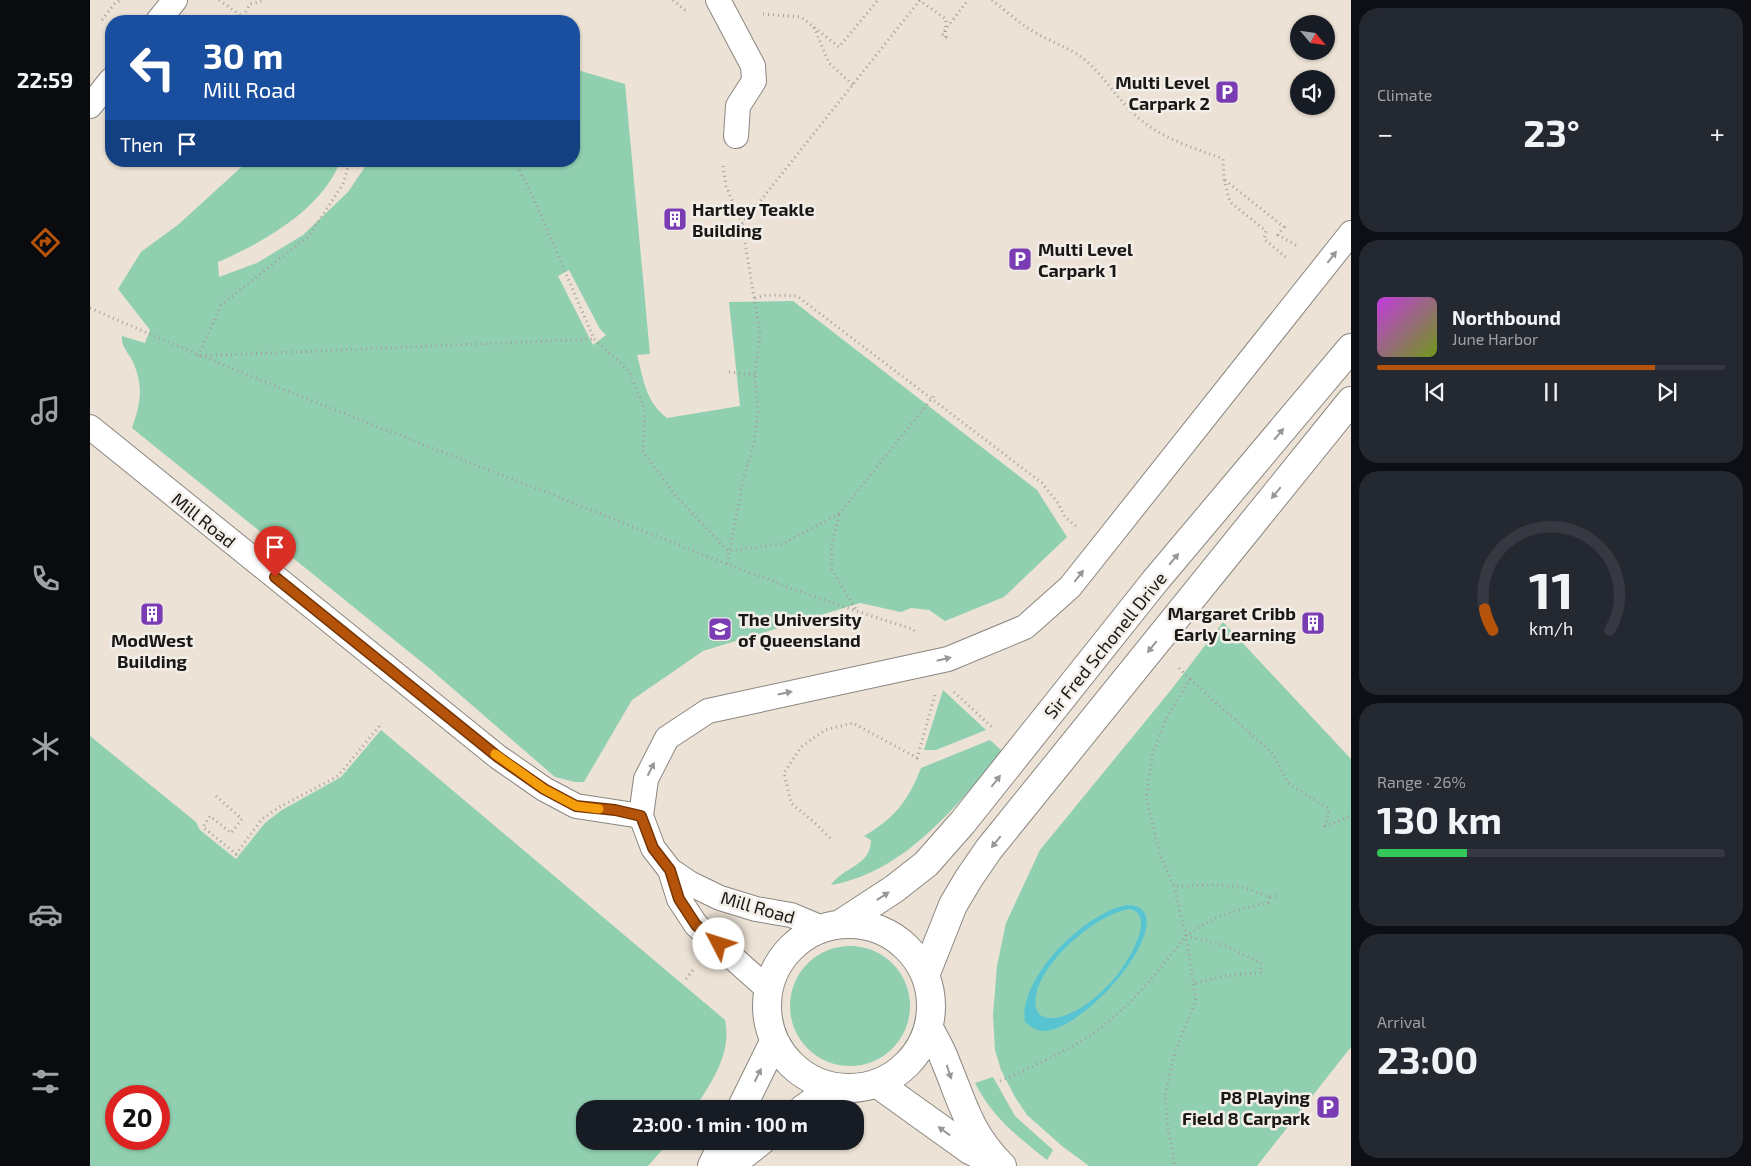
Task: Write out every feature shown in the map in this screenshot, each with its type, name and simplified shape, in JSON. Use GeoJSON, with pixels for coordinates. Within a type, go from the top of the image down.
{"type":"FeatureCollection","features":[{"type":"Feature","properties":{"kind":"street","name":"Sir Fred Schonell Drive"},"geometry":{"type":"LineString","coordinates":[[832,925],[862,924],[888,933],[910,950],[926,973],[932,1000],[929,1028],[918,1052],[901,1071],[878,1084],[856,1089],[833,1088],[808,1079],[788,1063],[774,1042],[767,1016],[768,989],[779,963],[798,941],[832,925],[894,889],[926,864],[957,829],[1155,582],[1351,348]]}},
{"type":"Feature","properties":{"kind":"street"},"geometry":{"type":"LineString","coordinates":[[926,973],[953,905],[989,850],[1351,401]]}},
{"type":"Feature","properties":{"kind":"street"},"geometry":{"type":"LineString","coordinates":[[929,1028],[946,1063],[966,1117],[977,1138],[1001,1165]]}},
{"type":"Feature","properties":{"kind":"street"},"geometry":{"type":"LineString","coordinates":[[745,1100],[774,1042]]}},
{"type":"Feature","properties":{"kind":"street"},"geometry":{"type":"LineString","coordinates":[[878,1084],[970,1150],[1001,1165]]}},
{"type":"Feature","properties":{"kind":"street"},"geometry":{"type":"LineString","coordinates":[[816,1100],[833,1088]]}},
{"type":"Feature","properties":{"kind":"street"},"geometry":{"type":"LineString","coordinates":[[712,1166],[720,1150]]}},
{"type":"Feature","properties":{"kind":"street"},"geometry":{"type":"LineString","coordinates":[[730,1166],[750,1150]]}},
{"type":"Feature","properties":{"kind":"lane"},"geometry":{"type":"LineString","coordinates":[[163,15],[175,0]]}},
{"type":"Feature","properties":{"kind":"lane"},"geometry":{"type":"LineString","coordinates":[[718,0],[753,66],[754,81],[738,106],[736,136]]}},
{"type":"Feature","properties":{"kind":"lane"},"geometry":{"type":"LineString","coordinates":[[90,106],[105,87]]}},
{"type":"Feature","properties":{"kind":"lane"},"geometry":{"type":"LineString","coordinates":[[641,816],[646,779],[667,738],[708,711],[948,659],[1025,627],[1070,587],[1203,406],[1314,281],[1351,233]]}},
{"type":"Feature","properties":{"kind":"lane","name":"Mill Road"},"geometry":{"type":"LineString","coordinates":[[90,427],[498,757],[544,789],[576,806],[615,810],[641,816],[653,848],[670,870],[688,883],[720,898],[756,909],[832,925]]}},
{"type":"Feature","properties":{"kind":"lane","name":"Mill Road"},"geometry":{"type":"LineString","coordinates":[[670,870],[679,899],[696,925],[768,989]]}},
{"type":"Feature","properties":{"kind":"path"},"geometry":{"type":"LineString","coordinates":[[106,15],[114,4],[121,0]]}},
{"type":"Feature","properties":{"kind":"path"},"geometry":{"type":"LineString","coordinates":[[219,0],[239,15]]}},
{"type":"Feature","properties":{"kind":"path"},"geometry":{"type":"LineString","coordinates":[[243,15],[250,4],[265,0]]}},
{"type":"Feature","properties":{"kind":"path"},"geometry":{"type":"LineString","coordinates":[[753,14],[801,18],[839,47],[878,0]]}},
{"type":"Feature","properties":{"kind":"path"},"geometry":{"type":"LineString","coordinates":[[742,224],[920,0],[946,19],[946,39],[942,34],[968,0]]}},
{"type":"Feature","properties":{"kind":"path"},"geometry":{"type":"LineString","coordinates":[[992,0],[1035,33],[1068,48],[1086,61],[1106,81],[1129,110],[1153,130],[1166,138],[1223,159],[1224,180],[1230,202],[1266,231],[1264,239],[1314,281]]}},
{"type":"Feature","properties":{"kind":"path"},"geometry":{"type":"LineString","coordinates":[[102,20],[105,16]]}},
{"type":"Feature","properties":{"kind":"path"},"geometry":{"type":"LineString","coordinates":[[813,26],[828,63],[853,85]]}},
{"type":"Feature","properties":{"kind":"path"},"geometry":{"type":"LineString","coordinates":[[727,564],[742,485],[754,442],[758,408],[756,375],[760,334],[742,224],[726,186],[722,158],[736,136]]}},
{"type":"Feature","properties":{"kind":"path"},"geometry":{"type":"LineString","coordinates":[[198,356],[221,305],[309,236],[343,184],[348,167]]}},
{"type":"Feature","properties":{"kind":"path"},"geometry":{"type":"LineString","coordinates":[[518,167],[533,197],[594,339],[629,371],[645,410],[643,452],[675,495],[728,552]]}},
{"type":"Feature","properties":{"kind":"path"},"geometry":{"type":"LineString","coordinates":[[1224,180],[1284,227],[1278,235],[1295,245]]}},
{"type":"Feature","properties":{"kind":"path"},"geometry":{"type":"LineString","coordinates":[[755,298],[766,295],[797,296],[1042,484],[1058,502],[1065,517],[1101,547]]}},
{"type":"Feature","properties":{"kind":"path"},"geometry":{"type":"LineString","coordinates":[[90,308],[198,356],[727,564],[858,612],[913,629],[919,638]]}},
{"type":"Feature","properties":{"kind":"path"},"geometry":{"type":"LineString","coordinates":[[198,356],[594,339]]}},
{"type":"Feature","properties":{"kind":"path"},"geometry":{"type":"LineString","coordinates":[[729,372],[756,375]]}},
{"type":"Feature","properties":{"kind":"path"},"geometry":{"type":"LineString","coordinates":[[728,552],[782,544],[839,514],[934,396]]}},
{"type":"Feature","properties":{"kind":"path"},"geometry":{"type":"LineString","coordinates":[[839,514],[831,548],[832,570],[858,612]]}},
{"type":"Feature","properties":{"kind":"path"},"geometry":{"type":"LineString","coordinates":[[1179,668],[1273,754],[1288,784],[1329,809],[1325,826],[1351,816]]}},
{"type":"Feature","properties":{"kind":"path"},"geometry":{"type":"LineString","coordinates":[[1175,1166],[1168,1128],[1165,1095],[1175,1052],[1196,1001],[1195,983],[1174,886],[1160,855],[1146,797],[1153,753],[1166,719],[1190,679]]}},
{"type":"Feature","properties":{"kind":"path"},"geometry":{"type":"LineString","coordinates":[[830,838],[791,803],[784,773],[801,747],[824,730],[853,723],[917,758],[937,688]]}},
{"type":"Feature","properties":{"kind":"path"},"geometry":{"type":"LineString","coordinates":[[953,691],[994,729]]}},
{"type":"Feature","properties":{"kind":"path"},"geometry":{"type":"LineString","coordinates":[[216,796],[242,819],[231,833],[210,816],[203,827],[236,854],[262,819],[278,808],[338,776],[382,723]]}},
{"type":"Feature","properties":{"kind":"path"},"geometry":{"type":"LineString","coordinates":[[1174,886],[1217,885],[1242,887],[1270,897],[1279,895]]}},
{"type":"Feature","properties":{"kind":"path"},"geometry":{"type":"LineString","coordinates":[[1000,1080],[1076,1044],[1100,1028],[1138,995],[1186,936],[1207,921],[1233,911],[1268,903],[1270,897]]}},
{"type":"Feature","properties":{"kind":"path"},"geometry":{"type":"LineString","coordinates":[[1186,936],[1226,946],[1261,963],[1260,973],[1230,975],[1195,983]]}},
{"type":"Feature","properties":{"kind":"shaded area","name":"The University of Queensland"},"geometry":{"type":"Polygon","coordinates":[[[90,0],[1351,0],[1351,1166],[90,1166],[90,0]]]}},
{"type":"Feature","properties":{"kind":"green space"},"geometry":{"type":"Polygon","coordinates":[[[580,71],[625,84],[650,354],[637,355],[646,390],[660,411],[667,418],[740,406],[729,302],[793,301],[1037,490],[1067,537],[1004,597],[945,621],[929,610],[911,608],[901,612],[860,603],[703,651],[632,700],[584,782],[575,782],[555,777],[429,668],[132,428],[139,402],[140,386],[136,369],[123,346],[122,336],[145,343],[150,330],[118,289],[141,252],[179,224],[241,167],[337,167],[332,178],[306,209],[271,235],[218,262],[219,277],[257,263],[303,235],[348,192],[365,167],[580,167],[580,71]],[[569,270],[558,276],[593,345],[606,335],[600,329],[569,270]]]}},
{"type":"Feature","properties":{"kind":"green space"},"geometry":{"type":"Polygon","coordinates":[[[1223,622],[1351,759],[1351,1047],[1257,1166],[1089,1166],[1062,1146],[1027,1115],[1001,1070],[995,1050],[993,1015],[997,966],[1006,923],[1040,850],[1171,690],[1223,622]]]}},
{"type":"Feature","properties":{"kind":"green space"},"geometry":{"type":"Polygon","coordinates":[[[943,690],[986,730],[936,750],[924,750],[943,690]]]}},
{"type":"Feature","properties":{"kind":"green space"},"geometry":{"type":"Polygon","coordinates":[[[381,730],[725,1020],[726,1044],[723,1056],[714,1078],[700,1100],[576,1100],[576,1150],[662,1150],[648,1166],[90,1166],[90,736],[196,822],[200,830],[236,859],[265,823],[282,810],[341,777],[381,730]]]}},
{"type":"Feature","properties":{"kind":"green space"},"geometry":{"type":"Polygon","coordinates":[[[990,740],[1003,752],[928,834],[883,866],[858,878],[831,885],[842,874],[862,861],[870,849],[871,840],[864,836],[884,822],[899,808],[911,790],[921,768],[990,740]]]}},
{"type":"Feature","properties":{"kind":"green space"},"geometry":{"type":"Polygon","coordinates":[[[850,946],[873,950],[893,963],[906,983],[910,1006],[906,1029],[893,1049],[873,1062],[850,1066],[827,1062],[807,1049],[794,1029],[790,1006],[794,983],[807,963],[827,950],[850,946]]]}},
{"type":"Feature","properties":{"kind":"green space"},"geometry":{"type":"Polygon","coordinates":[[[993,1077],[1015,1116],[1053,1150],[1047,1160],[1006,1126],[982,1095],[975,1083],[993,1077]]]}},
{"type":"Feature","properties":{"kind":"water"},"geometry":{"type":"Polygon","coordinates":[[[1128,905],[1143,911],[1146,926],[1140,946],[1125,970],[1106,992],[1084,1012],[1062,1026],[1042,1031],[1025,1022],[1026,1005],[1032,986],[1043,967],[1075,933],[1111,910],[1128,905]],[[1130,909],[1102,920],[1087,929],[1059,954],[1040,982],[1036,996],[1036,1005],[1037,1012],[1041,1016],[1053,1018],[1068,1014],[1090,1001],[1109,984],[1124,965],[1136,943],[1141,922],[1138,914],[1130,909]]]}},
{"type":"Feature","properties":{"kind":"slow traffic"},"geometry":{"type":"LineString","coordinates":[[495,754],[544,789],[576,806],[599,809]]}},
{"type":"Feature","properties":{"kind":"place","name":"Multi Level Carpark 2"},"geometry":{"type":"Point","coordinates":[1227,92]}},
{"type":"Feature","properties":{"kind":"place","name":"Hartley Teakle Building"},"geometry":{"type":"Point","coordinates":[675,219]}},
{"type":"Feature","properties":{"kind":"place","name":"Multi Level Carpark 1"},"geometry":{"type":"Point","coordinates":[1020,259]}},
{"type":"Feature","properties":{"kind":"place","name":"ModWest Building"},"geometry":{"type":"Point","coordinates":[152,614]}},
{"type":"Feature","properties":{"kind":"place","name":"Margaret Cribb Early Learning"},"geometry":{"type":"Point","coordinates":[1313,623]}},
{"type":"Feature","properties":{"kind":"place","name":"The University of Queensland"},"geometry":{"type":"Point","coordinates":[720,629]}},
{"type":"Feature","properties":{"kind":"place","name":"P8 Playing Field 8 Carpark"},"geometry":{"type":"Point","coordinates":[1328,1107]}},
{"type":"Feature","properties":{"kind":"route"},"geometry":{"type":"LineString","coordinates":[[275,577],[498,757],[544,789],[576,806],[615,810],[641,816],[653,848],[670,870],[679,899],[696,925],[719,944]]}}]}
